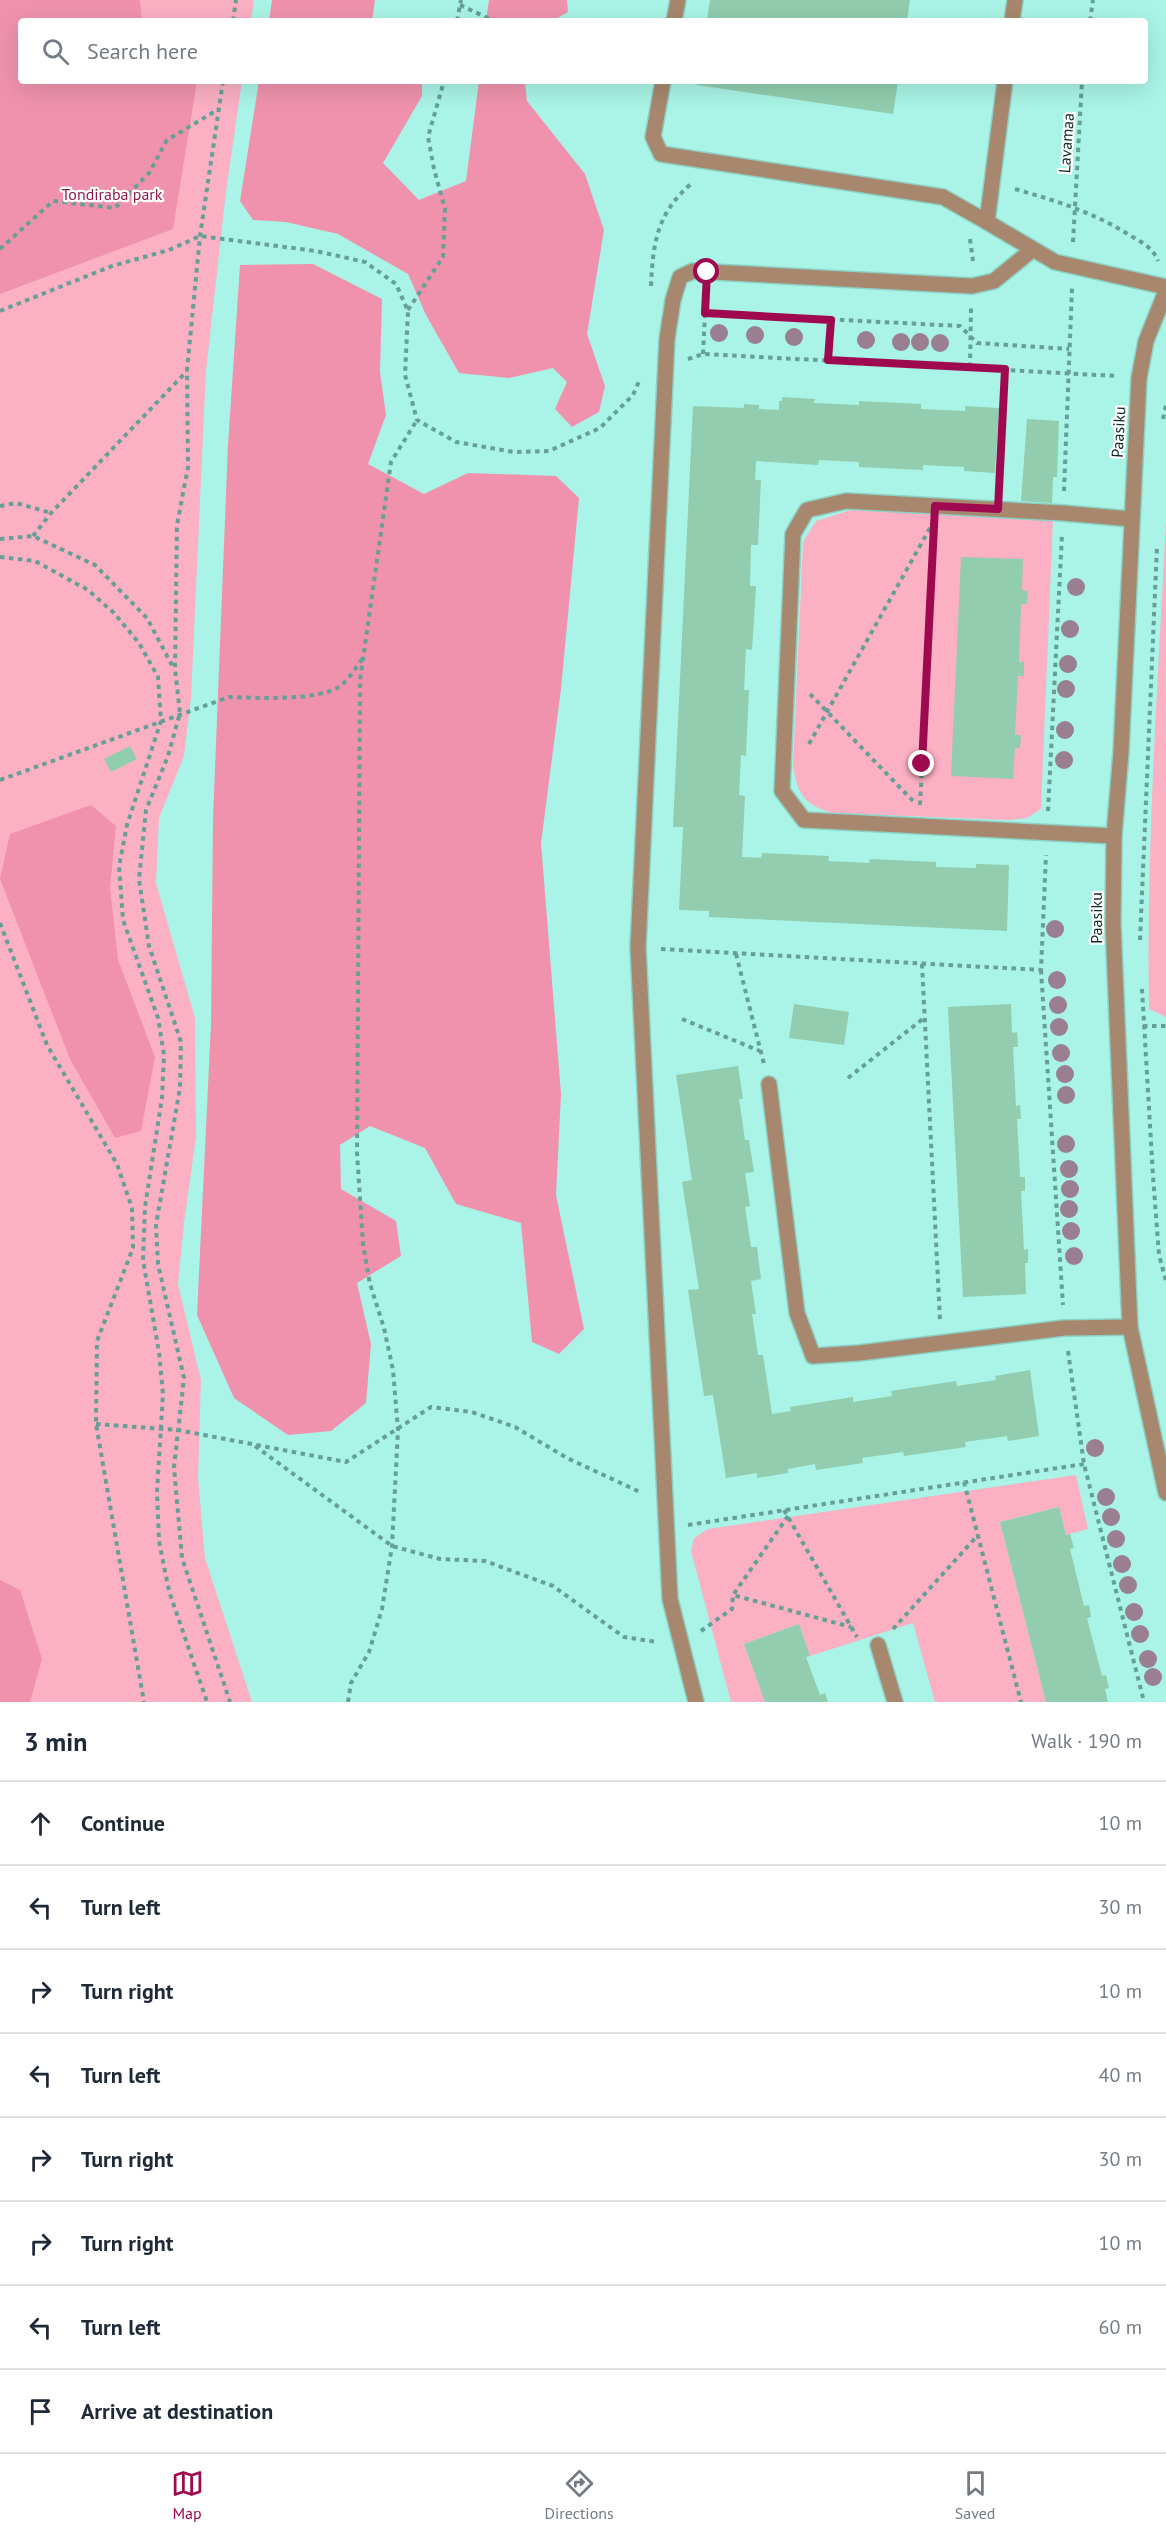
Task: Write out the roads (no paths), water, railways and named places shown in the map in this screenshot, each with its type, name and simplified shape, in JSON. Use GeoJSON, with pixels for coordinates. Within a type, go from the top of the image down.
{"type":"FeatureCollection","features":[{"type":"Feature","properties":{"kind":"street"},"geometry":{"type":"LineString","coordinates":[[675,18],[678,0]]}},
{"type":"Feature","properties":{"kind":"street"},"geometry":{"type":"LineString","coordinates":[[1012,18],[1015,0]]}},
{"type":"Feature","properties":{"kind":"street"},"geometry":{"type":"LineString","coordinates":[[662,84],[653,136],[660,154],[943,197],[1056,262],[1166,290]]}},
{"type":"Feature","properties":{"kind":"street"},"geometry":{"type":"LineString","coordinates":[[987,222],[1005,84]]}},
{"type":"Feature","properties":{"kind":"street"},"geometry":{"type":"LineString","coordinates":[[696,1702],[670,1599],[638,947],[667,339],[673,300],[680,277],[693,271],[972,285],[994,281],[1032,250]]}},
{"type":"Feature","properties":{"kind":"street","name":"Paasiku"},"geometry":{"type":"LineString","coordinates":[[1166,290],[1146,341],[1139,378],[1121,752],[1114,836],[1113,924],[1130,1327],[1166,1493]]}},
{"type":"Feature","properties":{"kind":"street"},"geometry":{"type":"LineString","coordinates":[[1114,836],[804,820],[783,791],[793,534],[807,510],[846,501],[1131,519]]}},
{"type":"Feature","properties":{"kind":"street"},"geometry":{"type":"LineString","coordinates":[[769,1084],[797,1313],[813,1356],[858,1353],[1064,1328],[1130,1327]]}},
{"type":"Feature","properties":{"kind":"street"},"geometry":{"type":"LineString","coordinates":[[878,1645],[895,1702]]}},
{"type":"Feature","properties":{"kind":"park label","name":"Tondiraba park"},"geometry":{"type":"Point","coordinates":[112,194]}}]}
